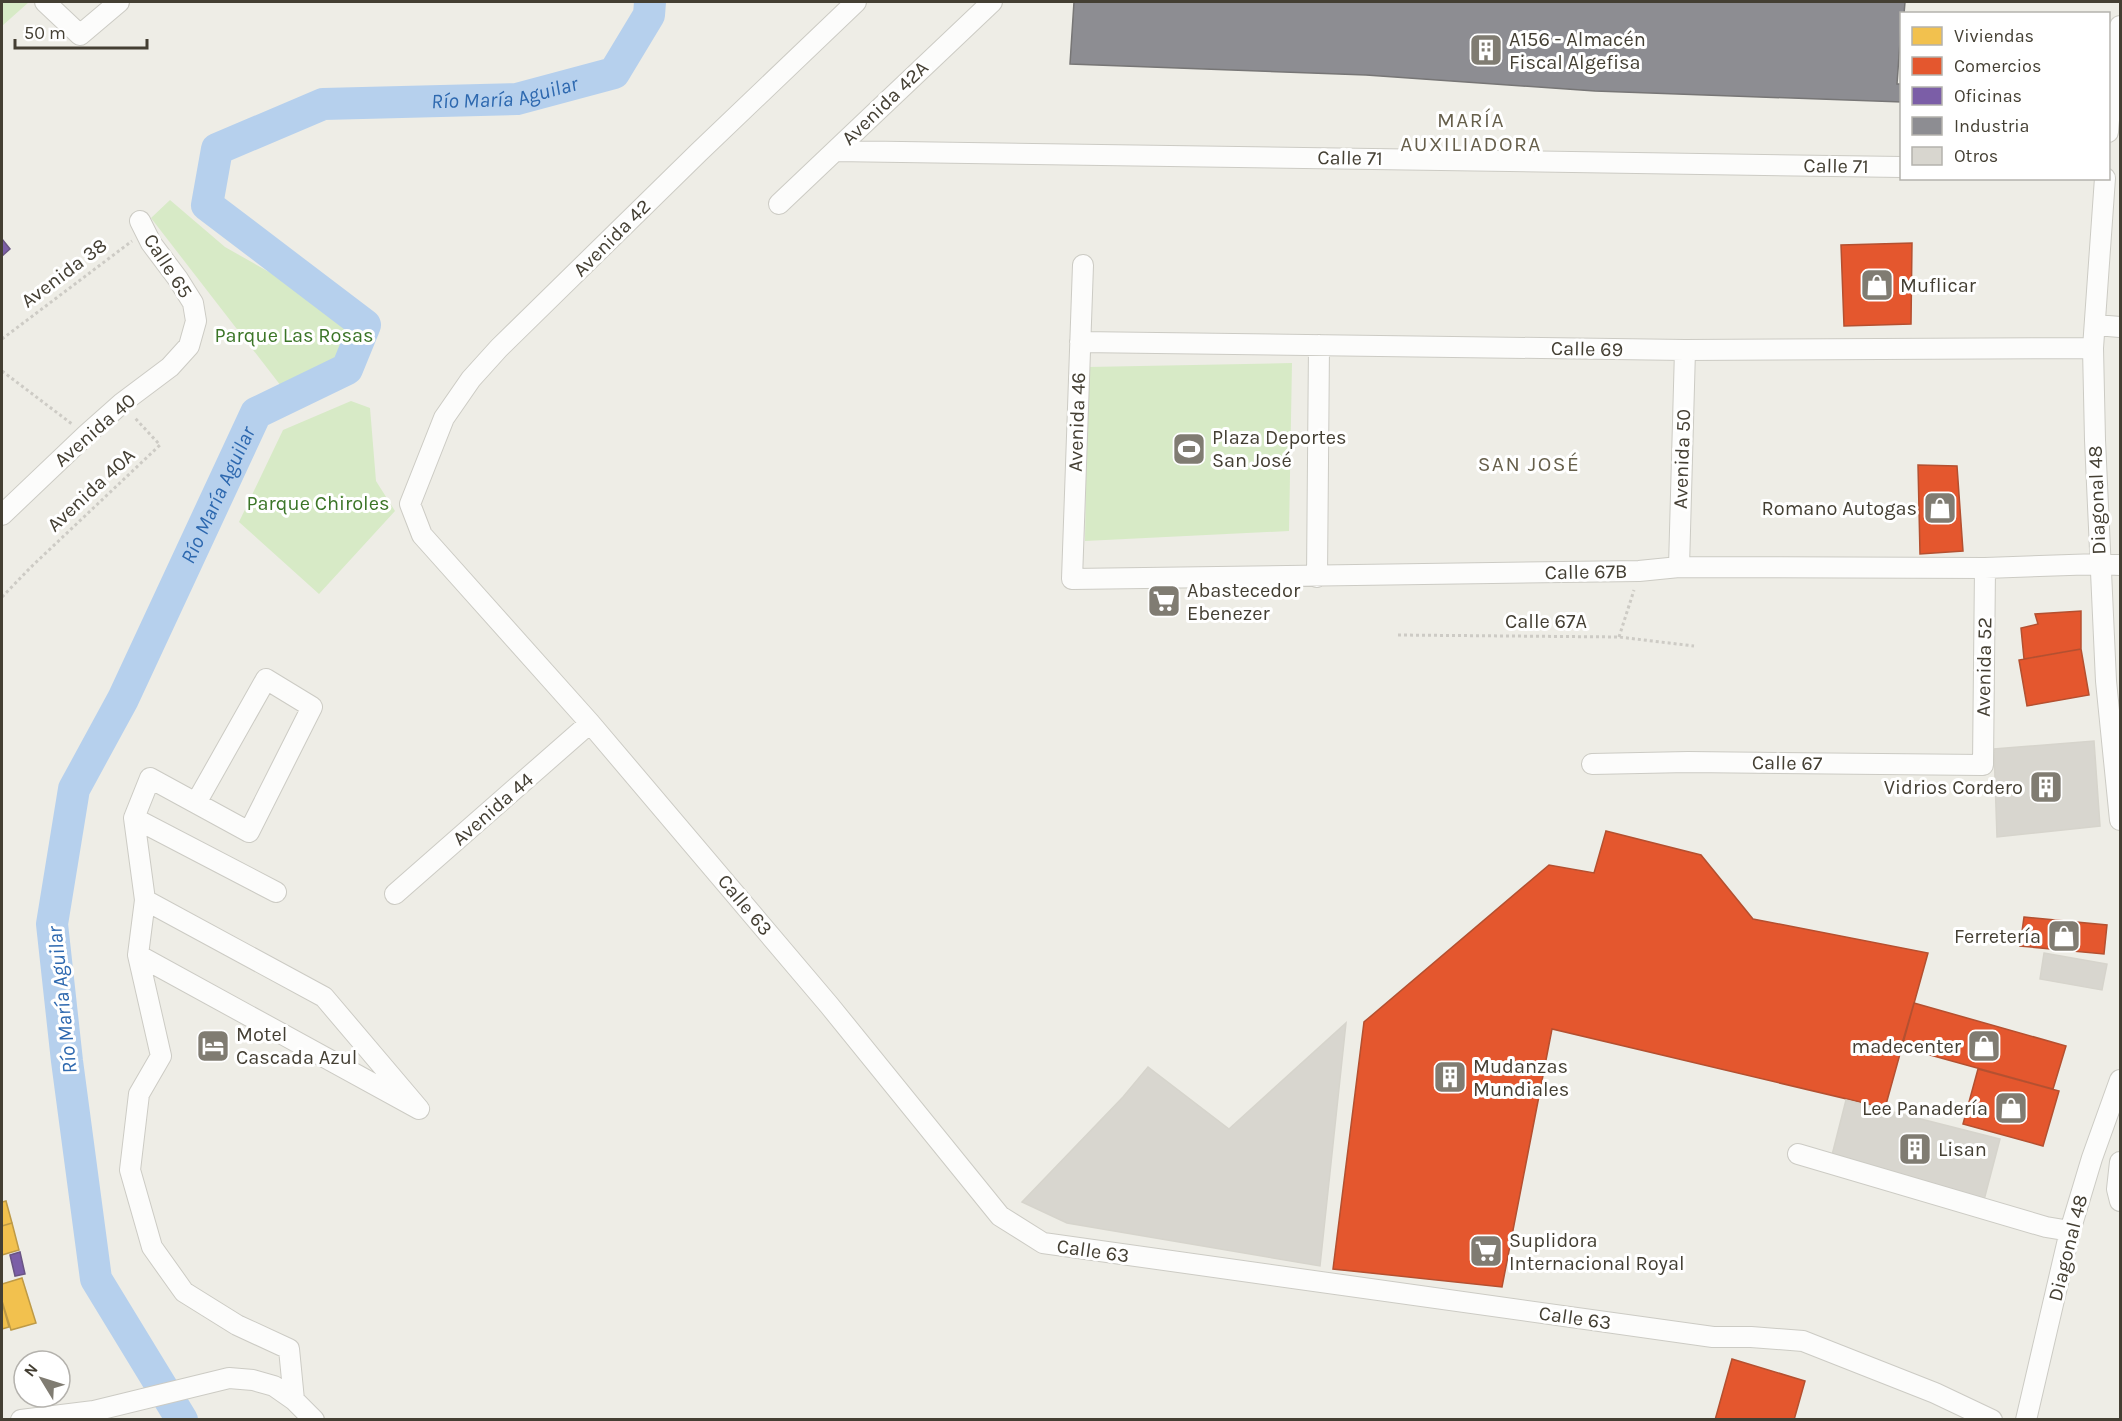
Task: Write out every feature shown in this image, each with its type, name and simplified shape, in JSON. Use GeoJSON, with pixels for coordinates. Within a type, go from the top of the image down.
{"type":"FeatureCollection","features":[{"type":"Feature","properties":{"kind":"street"},"geometry":{"type":"LineString","coordinates":[[45,2],[80,35],[118,2]]}},
{"type":"Feature","properties":{"kind":"street","name":"Avenida 42"},"geometry":{"type":"LineString","coordinates":[[410,504],[444,417],[471,379],[699,152],[856,2]]}},
{"type":"Feature","properties":{"kind":"street","name":"Avenida 42A"},"geometry":{"type":"LineString","coordinates":[[779,204],[992,2]]}},
{"type":"Feature","properties":{"kind":"street"},"geometry":{"type":"LineString","coordinates":[[2110,118],[2115,48],[2121,26]]}},
{"type":"Feature","properties":{"kind":"street","name":"Calle 71"},"geometry":{"type":"LineString","coordinates":[[835,151],[1900,167]]}},
{"type":"Feature","properties":{"kind":"street","name":"Diagonal 48"},"geometry":{"type":"LineString","coordinates":[[2105,180],[2093,348],[2099,564],[2114,682],[2114,775],[2121,820]]}},
{"type":"Feature","properties":{"kind":"street","name":"Calle 65"},"geometry":{"type":"LineString","coordinates":[[143,227],[151,243],[193,303],[196,321],[189,346]]}},
{"type":"Feature","properties":{"kind":"street","name":"Avenida 46"},"geometry":{"type":"LineString","coordinates":[[1072,579],[1083,265]]}},
{"type":"Feature","properties":{"kind":"street"},"geometry":{"type":"LineString","coordinates":[[2096,325],[2121,327]]}},
{"type":"Feature","properties":{"kind":"street","name":"Calle 69"},"geometry":{"type":"LineString","coordinates":[[1080,342],[1685,350],[2093,348]]}},
{"type":"Feature","properties":{"kind":"street"},"geometry":{"type":"LineString","coordinates":[[1317,577],[1319,345]]}},
{"type":"Feature","properties":{"kind":"street","name":"Avenida 40"},"geometry":{"type":"LineString","coordinates":[[2,515],[86,435],[170,367],[189,346]]}},
{"type":"Feature","properties":{"kind":"street","name":"Avenida 50"},"geometry":{"type":"LineString","coordinates":[[1679,567],[1685,350]]}},
{"type":"Feature","properties":{"kind":"street","name":"Calle 63"},"geometry":{"type":"LineString","coordinates":[[410,504],[422,535],[590,723],[829,1005],[1000,1216],[1043,1243],[1713,1337],[1803,1341],[1935,1393],[1992,1419]]}},
{"type":"Feature","properties":{"kind":"street"},"geometry":{"type":"LineString","coordinates":[[2099,564],[2121,565]]}},
{"type":"Feature","properties":{"kind":"street","name":"Calle 67B"},"geometry":{"type":"LineString","coordinates":[[1072,579],[1639,571],[1679,567],[1985,568],[2099,564]]}},
{"type":"Feature","properties":{"kind":"street","name":"Avenida 52"},"geometry":{"type":"LineString","coordinates":[[1983,765],[1985,568]]}},
{"type":"Feature","properties":{"kind":"street"},"geometry":{"type":"LineString","coordinates":[[196,803],[266,679],[312,707],[249,832],[150,778],[135,818],[145,900],[138,955],[161,1056],[139,1094],[130,1170],[152,1247],[184,1292],[237,1325],[289,1349],[294,1400]]}},
{"type":"Feature","properties":{"kind":"street","name":"Avenida 44"},"geometry":{"type":"LineString","coordinates":[[395,894],[590,723]]}},
{"type":"Feature","properties":{"kind":"street","name":"Calle 67"},"geometry":{"type":"LineString","coordinates":[[1592,765],[1688,762],[1983,765]]}},
{"type":"Feature","properties":{"kind":"street"},"geometry":{"type":"LineString","coordinates":[[135,818],[276,892]]}},
{"type":"Feature","properties":{"kind":"street"},"geometry":{"type":"LineString","coordinates":[[138,955],[419,1109],[324,997],[145,900]]}},
{"type":"Feature","properties":{"kind":"street","name":"Diagonal 48"},"geometry":{"type":"LineString","coordinates":[[2026,1419],[2070,1232],[2092,1158],[2121,1080]]}},
{"type":"Feature","properties":{"kind":"street"},"geometry":{"type":"LineString","coordinates":[[1798,1154],[2046,1227],[2070,1232]]}},
{"type":"Feature","properties":{"kind":"street"},"geometry":{"type":"LineString","coordinates":[[2121,1162],[2117,1189],[2121,1201]]}},
{"type":"Feature","properties":{"kind":"street"},"geometry":{"type":"LineString","coordinates":[[21,1419],[94,1411],[229,1378],[253,1380],[274,1386],[294,1400],[314,1419]]}},
{"type":"Feature","properties":{"kind":"path","name":"Avenida 38"},"geometry":{"type":"LineString","coordinates":[[2,339],[143,227]]}},
{"type":"Feature","properties":{"kind":"path"},"geometry":{"type":"LineString","coordinates":[[2,371],[86,435]]}},
{"type":"Feature","properties":{"kind":"path","name":"Avenida 40A"},"geometry":{"type":"LineString","coordinates":[[2,597],[160,446],[122,404]]}},
{"type":"Feature","properties":{"kind":"path"},"geometry":{"type":"LineString","coordinates":[[1619,637],[1639,571]]}},
{"type":"Feature","properties":{"kind":"path","name":"Calle 67A"},"geometry":{"type":"LineString","coordinates":[[1398,635],[1619,637],[1694,646]]}},
{"type":"Feature","properties":{"kind":"green space"},"geometry":{"type":"Polygon","coordinates":[[[2,2],[29,2],[2,26],[2,2]]]}},
{"type":"Feature","properties":{"kind":"green space","name":"Parque Las Rosas"},"geometry":{"type":"Polygon","coordinates":[[[170,200],[225,247],[333,311],[347,332],[342,360],[281,386],[151,218],[170,200]]]}},
{"type":"Feature","properties":{"kind":"green space","name":"Plaza Deportes San José"},"geometry":{"type":"Polygon","coordinates":[[[1292,363],[1289,531],[1085,541],[1088,367],[1292,363]]]}},
{"type":"Feature","properties":{"kind":"green space","name":"Parque Chiroles"},"geometry":{"type":"Polygon","coordinates":[[[351,401],[370,408],[376,481],[395,511],[319,594],[239,522],[283,430],[351,401]]]}},
{"type":"Feature","properties":{"kind":"building: Viviendas"},"geometry":{"type":"Polygon","coordinates":[[[6,1201],[12,1223],[2,1226],[2,1202],[6,1201]]]}},
{"type":"Feature","properties":{"kind":"building: Viviendas"},"geometry":{"type":"Polygon","coordinates":[[[12,1223],[19,1250],[2,1255],[2,1226],[12,1223]]]}},
{"type":"Feature","properties":{"kind":"building: Viviendas"},"geometry":{"type":"Polygon","coordinates":[[[22,1278],[36,1323],[11,1330],[2,1301],[2,1284],[22,1278]]]}},
{"type":"Feature","properties":{"kind":"building: Viviendas"},"geometry":{"type":"Polygon","coordinates":[[[2,1302],[9,1327],[2,1329],[2,1302]]]}},
{"type":"Feature","properties":{"kind":"building: Comercios","name":"Muflicar"},"geometry":{"type":"Polygon","coordinates":[[[1912,243],[1911,324],[1844,326],[1841,245],[1912,243]]]}},
{"type":"Feature","properties":{"kind":"building: Comercios","name":"Romano Autogas"},"geometry":{"type":"Polygon","coordinates":[[[1918,465],[1957,466],[1963,551],[1920,554],[1918,465]]]}},
{"type":"Feature","properties":{"kind":"building: Comercios"},"geometry":{"type":"Polygon","coordinates":[[[2081,611],[2081,649],[2024,659],[2021,628],[2038,624],[2035,614],[2081,611]]]}},
{"type":"Feature","properties":{"kind":"building: Comercios"},"geometry":{"type":"Polygon","coordinates":[[[2081,649],[2089,695],[2027,706],[2019,660],[2081,649]]]}},
{"type":"Feature","properties":{"kind":"building: Comercios","name":"Mudanzas Mundiales"},"geometry":{"type":"Polygon","coordinates":[[[1606,831],[1701,855],[1753,919],[1928,953],[1885,1108],[1552,1029],[1502,1287],[1333,1269],[1364,1022],[1549,865],[1594,873],[1606,831]]]}},
{"type":"Feature","properties":{"kind":"building: Comercios","name":"Ferretería"},"geometry":{"type":"Polygon","coordinates":[[[2024,917],[2107,925],[2104,954],[2020,946],[2024,917]]]}},
{"type":"Feature","properties":{"kind":"building: Comercios","name":"madecenter"},"geometry":{"type":"Polygon","coordinates":[[[1914,1003],[2066,1046],[2053,1089],[1901,1047],[1914,1003]]]}},
{"type":"Feature","properties":{"kind":"building: Comercios","name":"Lee Panadería"},"geometry":{"type":"Polygon","coordinates":[[[1978,1069],[2059,1091],[2043,1146],[1963,1124],[1978,1069]]]}},
{"type":"Feature","properties":{"kind":"building: Comercios"},"geometry":{"type":"Polygon","coordinates":[[[1732,1359],[1805,1381],[1794,1420],[1715,1420],[1732,1359]]]}},
{"type":"Feature","properties":{"kind":"building: Oficinas"},"geometry":{"type":"Polygon","coordinates":[[[2,239],[10,249],[2,256],[2,239]]]}},
{"type":"Feature","properties":{"kind":"building: Oficinas"},"geometry":{"type":"Polygon","coordinates":[[[20,1252],[25,1274],[15,1276],[10,1255],[20,1252]]]}},
{"type":"Feature","properties":{"kind":"building: Industria","name":"A156 - Almacén Fiscal Algefisa"},"geometry":{"type":"Polygon","coordinates":[[[1074,2],[1905,2],[1904,12],[1900,12],[1897,84],[1900,84],[1900,102],[1595,91],[1366,75],[1070,64],[1074,2]]]}},
{"type":"Feature","properties":{"kind":"building: Otros","name":"Vidrios Cordero"},"geometry":{"type":"Polygon","coordinates":[[[2094,741],[2100,826],[1997,837],[1994,749],[2094,741]]]}},
{"type":"Feature","properties":{"kind":"building: Otros"},"geometry":{"type":"Polygon","coordinates":[[[2044,953],[2107,964],[2102,990],[2040,979],[2044,953]]]}},
{"type":"Feature","properties":{"kind":"building: Otros"},"geometry":{"type":"Polygon","coordinates":[[[1346,1023],[1320,1266],[1067,1223],[1022,1202],[1123,1097],[1148,1067],[1229,1129],[1346,1023]]]}},
{"type":"Feature","properties":{"kind":"building: Otros","name":"Lisan"},"geometry":{"type":"Polygon","coordinates":[[[1846,1100],[2000,1139],[1984,1200],[1831,1159],[1846,1100]]]}},
{"type":"Feature","properties":{"kind":"waterway","name":"Río María Aguilar"},"geometry":{"type":"LineString","coordinates":[[182,1420],[96,1279],[67,1061],[52,924],[74,789],[123,699],[256,413],[347,369],[365,325],[207,205],[217,149],[323,104],[517,99],[614,73],[649,15],[650,2]]}},
{"type":"Feature","properties":{"kind":"place","name":"A156 - Almacén Fiscal Algefisa"},"geometry":{"type":"Point","coordinates":[1486,50]}},
{"type":"Feature","properties":{"kind":"place","name":"Muflicar"},"geometry":{"type":"Point","coordinates":[1877,285]}},
{"type":"Feature","properties":{"kind":"place","name":"Plaza Deportes San José"},"geometry":{"type":"Point","coordinates":[1189,449]}},
{"type":"Feature","properties":{"kind":"place","name":"Romano Autogas"},"geometry":{"type":"Point","coordinates":[1940,508]}},
{"type":"Feature","properties":{"kind":"place","name":"Abastecedor Ebenezer"},"geometry":{"type":"Point","coordinates":[1164,601]}},
{"type":"Feature","properties":{"kind":"place","name":"Vidrios Cordero"},"geometry":{"type":"Point","coordinates":[2046,787]}},
{"type":"Feature","properties":{"kind":"place","name":"Ferretería"},"geometry":{"type":"Point","coordinates":[2064,936]}},
{"type":"Feature","properties":{"kind":"place","name":"Motel Cascada Azul"},"geometry":{"type":"Point","coordinates":[213,1046]}},
{"type":"Feature","properties":{"kind":"place","name":"madecenter"},"geometry":{"type":"Point","coordinates":[1984,1046]}},
{"type":"Feature","properties":{"kind":"place","name":"Mudanzas Mundiales"},"geometry":{"type":"Point","coordinates":[1450,1077]}},
{"type":"Feature","properties":{"kind":"place","name":"Lee Panadería"},"geometry":{"type":"Point","coordinates":[2011,1108]}},
{"type":"Feature","properties":{"kind":"place","name":"Lisan"},"geometry":{"type":"Point","coordinates":[1915,1149]}},
{"type":"Feature","properties":{"kind":"place","name":"Suplidora Internacional Royal"},"geometry":{"type":"Point","coordinates":[1486,1251]}},
{"type":"Feature","properties":{"kind":"district","name":"MARÍA AUXILIADORA"},"geometry":{"type":"Point","coordinates":[1471,132]}},
{"type":"Feature","properties":{"kind":"district","name":"SAN JOSÉ"},"geometry":{"type":"Point","coordinates":[1529,464]}}]}
